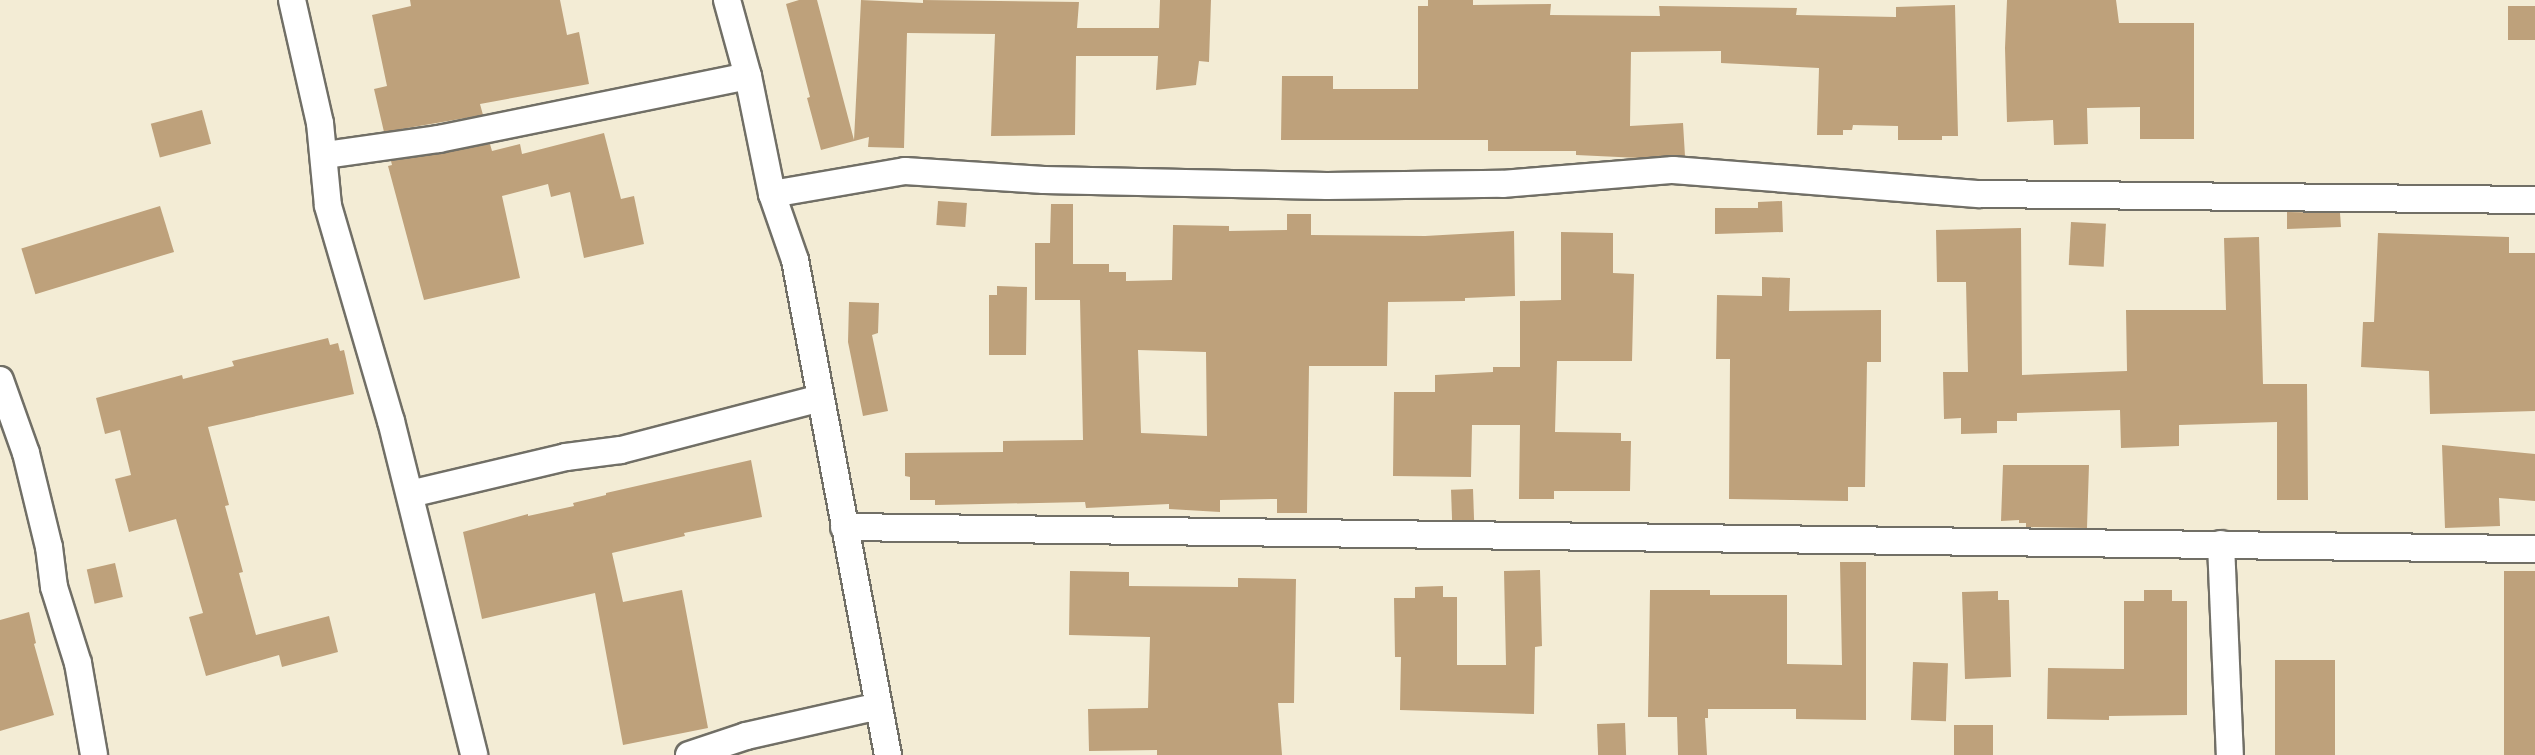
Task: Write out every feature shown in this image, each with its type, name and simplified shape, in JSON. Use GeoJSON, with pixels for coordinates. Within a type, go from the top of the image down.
{"type":"FeatureCollection","features":[{"type":"Feature","properties":{"kind":"street"},"geometry":{"type":"LineString","coordinates":[[292,0],[325,155],[328,206],[410,494],[474,755]]}},
{"type":"Feature","properties":{"kind":"street"},"geometry":{"type":"LineString","coordinates":[[727,0],[748,76],[772,194],[795,260],[888,755]]}},
{"type":"Feature","properties":{"kind":"street"},"geometry":{"type":"LineString","coordinates":[[325,155],[439,140],[748,76]]}},
{"type":"Feature","properties":{"kind":"street"},"geometry":{"type":"LineString","coordinates":[[772,194],[905,171],[1044,180],[1327,186],[1502,184],[1674,170],[1980,194],[2535,200]]}},
{"type":"Feature","properties":{"kind":"street"},"geometry":{"type":"LineString","coordinates":[[0,380],[26,453],[49,548],[54,587],[78,663],[93,755]]}},
{"type":"Feature","properties":{"kind":"street"},"geometry":{"type":"LineString","coordinates":[[410,494],[566,457],[621,450],[820,398]]}},
{"type":"Feature","properties":{"kind":"street"},"geometry":{"type":"LineString","coordinates":[[844,527],[2535,549]]}},
{"type":"Feature","properties":{"kind":"street"},"geometry":{"type":"LineString","coordinates":[[2221,544],[2230,755]]}},
{"type":"Feature","properties":{"kind":"street"},"geometry":{"type":"LineString","coordinates":[[689,755],[746,736],[879,706]]}},
{"type":"Feature","properties":{"kind":"building"},"geometry":{"type":"Polygon","coordinates":[[[410,0],[560,0],[567,35],[579,32],[589,84],[480,104],[483,115],[384,132],[374,89],[387,86],[372,15],[411,6],[410,0]]]}},
{"type":"Feature","properties":{"kind":"building"},"geometry":{"type":"Polygon","coordinates":[[[799,0],[817,0],[854,140],[861,0],[923,3],[923,0],[1079,2],[1077,28],[1159,28],[1160,0],[1211,0],[1209,62],[1199,61],[1196,85],[1156,90],[1158,56],[1076,56],[1075,135],[991,136],[995,34],[907,33],[904,148],[868,147],[869,137],[821,150],[786,4],[799,0]]]}},
{"type":"Feature","properties":{"kind":"building"},"geometry":{"type":"Polygon","coordinates":[[[1428,0],[1473,0],[1473,5],[1551,4],[1550,15],[1660,16],[1659,6],[1797,8],[1796,15],[1896,17],[1896,7],[1955,5],[1958,136],[1942,136],[1942,140],[1898,140],[1898,126],[1853,125],[1852,130],[1843,130],[1843,135],[1817,135],[1819,68],[1721,63],[1721,51],[1631,52],[1630,126],[1683,123],[1685,156],[1640,158],[1576,155],[1576,151],[1488,151],[1488,140],[1281,140],[1282,76],[1333,76],[1333,89],[1418,89],[1418,6],[1428,6],[1428,0]]]}},
{"type":"Feature","properties":{"kind":"building"},"geometry":{"type":"Polygon","coordinates":[[[2007,0],[2116,0],[2119,23],[2194,23],[2194,139],[2140,139],[2140,107],[2087,108],[2088,144],[2054,145],[2053,120],[2007,122],[2005,48],[2007,0]]]}},
{"type":"Feature","properties":{"kind":"building"},"geometry":{"type":"Polygon","coordinates":[[[2508,6],[2535,6],[2535,40],[2508,40],[2508,6]]]}},
{"type":"Feature","properties":{"kind":"building"},"geometry":{"type":"Polygon","coordinates":[[[202,110],[211,144],[160,158],[151,124],[202,110]]]}},
{"type":"Feature","properties":{"kind":"building"},"geometry":{"type":"Polygon","coordinates":[[[604,133],[621,199],[634,196],[644,244],[584,258],[570,192],[551,197],[548,184],[502,196],[520,278],[424,300],[388,166],[392,165],[391,161],[490,144],[492,151],[520,144],[522,154],[604,133]]]}},
{"type":"Feature","properties":{"kind":"building"},"geometry":{"type":"Polygon","coordinates":[[[938,201],[967,203],[965,227],[936,225],[938,201]]]}},
{"type":"Feature","properties":{"kind":"building"},"geometry":{"type":"Polygon","coordinates":[[[1782,201],[1783,232],[1715,234],[1715,208],[1758,208],[1758,202],[1782,201]]]}},
{"type":"Feature","properties":{"kind":"building"},"geometry":{"type":"Polygon","coordinates":[[[1051,204],[1073,204],[1073,264],[1109,264],[1109,272],[1126,272],[1126,281],[1172,280],[1173,225],[1229,226],[1229,231],[1287,230],[1287,214],[1311,214],[1311,235],[1425,236],[1514,231],[1515,296],[1465,298],[1465,301],[1388,302],[1387,366],[1309,366],[1307,513],[1277,513],[1277,499],[1220,500],[1220,512],[1169,509],[1169,504],[1086,508],[1085,502],[935,505],[935,500],[910,500],[910,477],[905,476],[905,453],[1003,452],[1003,441],[1083,440],[1080,300],[1035,300],[1035,243],[1050,243],[1051,204]],[[1138,350],[1141,433],[1207,436],[1206,352],[1138,350]]]}},
{"type":"Feature","properties":{"kind":"building"},"geometry":{"type":"Polygon","coordinates":[[[160,206],[174,252],[35,294],[21,248],[160,206]]]}},
{"type":"Feature","properties":{"kind":"building"},"geometry":{"type":"Polygon","coordinates":[[[2287,212],[2340,213],[2341,227],[2287,229],[2287,212]]]}},
{"type":"Feature","properties":{"kind":"building"},"geometry":{"type":"Polygon","coordinates":[[[2071,222],[2106,224],[2104,267],[2069,265],[2071,222]]]}},
{"type":"Feature","properties":{"kind":"building"},"geometry":{"type":"Polygon","coordinates":[[[2021,228],[2022,375],[2127,371],[2126,310],[2226,310],[2224,238],[2259,237],[2263,384],[2307,384],[2308,500],[2277,500],[2277,422],[2179,425],[2179,446],[2121,448],[2120,410],[2017,413],[2017,421],[1997,421],[1997,433],[1961,434],[1961,418],[1944,419],[1943,372],[1968,372],[1966,282],[1937,282],[1936,230],[2021,228]]]}},
{"type":"Feature","properties":{"kind":"building"},"geometry":{"type":"Polygon","coordinates":[[[1561,232],[1613,233],[1613,273],[1634,274],[1632,361],[1557,361],[1555,432],[1621,433],[1621,441],[1631,441],[1630,491],[1554,491],[1554,499],[1519,499],[1520,425],[1472,425],[1471,477],[1393,476],[1394,392],[1435,392],[1435,375],[1493,372],[1493,367],[1520,367],[1520,301],[1561,300],[1561,232]]]}},
{"type":"Feature","properties":{"kind":"building"},"geometry":{"type":"Polygon","coordinates":[[[2378,233],[2509,237],[2509,253],[2535,253],[2535,411],[2430,414],[2429,371],[2361,367],[2363,322],[2374,322],[2378,233]]]}},
{"type":"Feature","properties":{"kind":"building"},"geometry":{"type":"Polygon","coordinates":[[[1762,277],[1790,278],[1789,311],[1881,310],[1881,362],[1867,362],[1865,487],[1848,487],[1848,501],[1729,499],[1730,359],[1716,359],[1717,295],[1762,296],[1762,277]]]}},
{"type":"Feature","properties":{"kind":"building"},"geometry":{"type":"Polygon","coordinates":[[[997,286],[1027,287],[1026,355],[989,355],[989,295],[997,295],[997,286]]]}},
{"type":"Feature","properties":{"kind":"building"},"geometry":{"type":"Polygon","coordinates":[[[849,302],[879,303],[878,333],[872,335],[888,411],[863,416],[848,342],[849,302]]]}},
{"type":"Feature","properties":{"kind":"building"},"geometry":{"type":"Polygon","coordinates":[[[328,338],[330,345],[338,343],[340,351],[344,350],[354,394],[208,427],[229,505],[225,506],[243,572],[239,573],[256,635],[329,616],[338,652],[282,667],[279,655],[206,676],[189,617],[203,613],[176,519],[129,532],[115,479],[131,475],[120,430],[105,434],[96,398],[182,375],[183,379],[234,366],[232,361],[328,338]]]}},
{"type":"Feature","properties":{"kind":"building"},"geometry":{"type":"Polygon","coordinates":[[[2442,445],[2535,454],[2535,501],[2499,498],[2500,526],[2445,528],[2442,445]]]}},
{"type":"Feature","properties":{"kind":"building"},"geometry":{"type":"Polygon","coordinates":[[[751,460],[762,517],[684,533],[685,536],[612,553],[623,602],[682,590],[708,728],[623,745],[595,593],[482,619],[463,532],[528,514],[528,516],[574,506],[573,503],[606,495],[606,493],[751,460]]]}},
{"type":"Feature","properties":{"kind":"building"},"geometry":{"type":"Polygon","coordinates":[[[2003,465],[2089,465],[2087,528],[2026,527],[2026,523],[2019,523],[2019,520],[2001,521],[2003,465]]]}},
{"type":"Feature","properties":{"kind":"building"},"geometry":{"type":"Polygon","coordinates":[[[1473,489],[1474,520],[1452,521],[1451,490],[1473,489]]]}},
{"type":"Feature","properties":{"kind":"building"},"geometry":{"type":"Polygon","coordinates":[[[1840,562],[1866,562],[1866,720],[1796,719],[1796,709],[1708,709],[1708,718],[1705,718],[1707,755],[1678,755],[1677,717],[1648,717],[1650,590],[1710,590],[1710,595],[1787,595],[1787,664],[1842,665],[1840,562]]]}},
{"type":"Feature","properties":{"kind":"building"},"geometry":{"type":"Polygon","coordinates":[[[115,563],[123,597],[95,604],[87,570],[115,563]]]}},
{"type":"Feature","properties":{"kind":"building"},"geometry":{"type":"Polygon","coordinates":[[[1540,570],[1542,646],[1535,647],[1534,714],[1400,710],[1401,657],[1395,657],[1394,598],[1415,598],[1415,587],[1443,586],[1443,597],[1457,597],[1457,665],[1506,665],[1504,571],[1540,570]]]}},
{"type":"Feature","properties":{"kind":"building"},"geometry":{"type":"Polygon","coordinates":[[[1070,571],[1129,572],[1129,586],[1238,587],[1238,578],[1296,579],[1294,703],[1278,703],[1282,755],[1157,755],[1157,750],[1089,751],[1088,709],[1148,708],[1150,637],[1069,635],[1070,571]]]}},
{"type":"Feature","properties":{"kind":"building"},"geometry":{"type":"Polygon","coordinates":[[[2504,571],[2535,571],[2535,755],[2504,755],[2504,571]]]}},
{"type":"Feature","properties":{"kind":"building"},"geometry":{"type":"Polygon","coordinates":[[[2144,590],[2172,590],[2172,601],[2187,601],[2187,715],[2109,716],[2109,720],[2047,719],[2048,668],[2124,669],[2124,601],[2144,601],[2144,590]]]}},
{"type":"Feature","properties":{"kind":"building"},"geometry":{"type":"Polygon","coordinates":[[[1998,591],[1998,600],[2009,600],[2011,677],[1965,679],[1962,592],[1998,591]]]}},
{"type":"Feature","properties":{"kind":"building"},"geometry":{"type":"Polygon","coordinates":[[[29,612],[36,643],[34,644],[54,715],[0,731],[0,620],[29,612]]]}},
{"type":"Feature","properties":{"kind":"building"},"geometry":{"type":"Polygon","coordinates":[[[2275,660],[2335,660],[2335,755],[2275,755],[2275,660]]]}},
{"type":"Feature","properties":{"kind":"building"},"geometry":{"type":"Polygon","coordinates":[[[1913,662],[1948,663],[1946,721],[1911,720],[1913,662]]]}},
{"type":"Feature","properties":{"kind":"building"},"geometry":{"type":"Polygon","coordinates":[[[1625,723],[1626,755],[1598,755],[1597,724],[1625,723]]]}},
{"type":"Feature","properties":{"kind":"building"},"geometry":{"type":"Polygon","coordinates":[[[1954,725],[1993,725],[1993,755],[1954,755],[1954,725]]]}}]}
